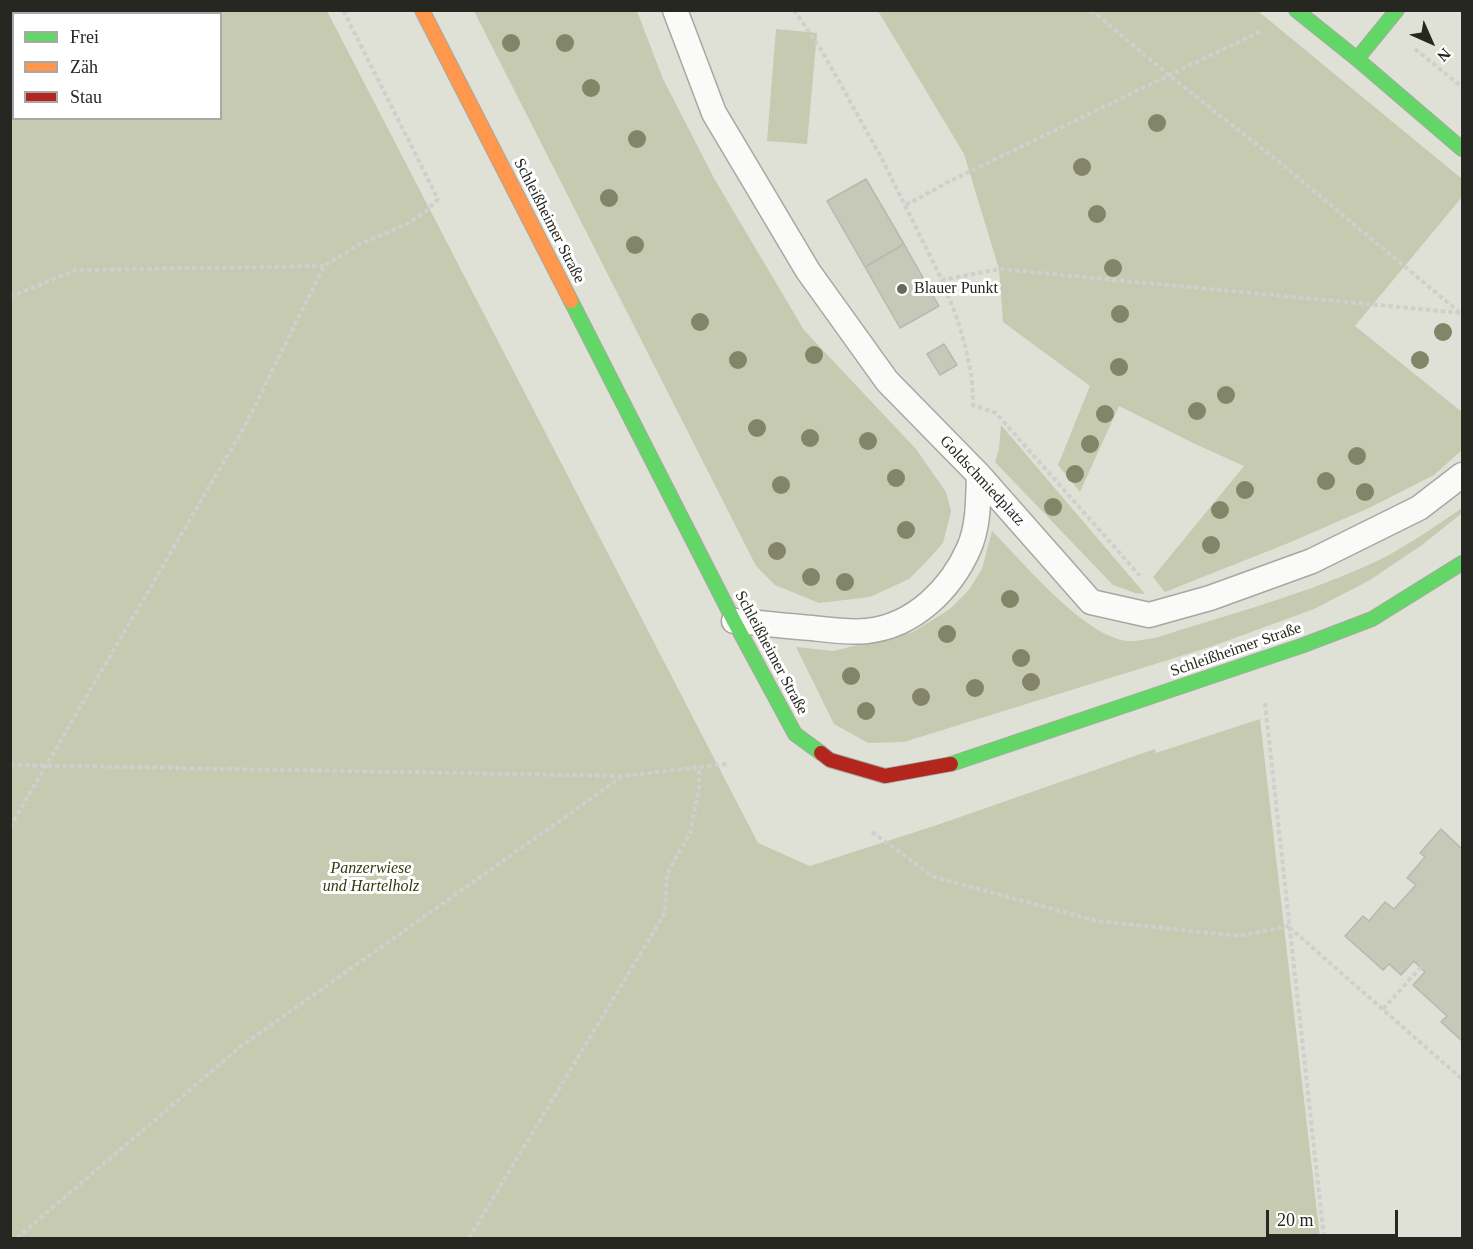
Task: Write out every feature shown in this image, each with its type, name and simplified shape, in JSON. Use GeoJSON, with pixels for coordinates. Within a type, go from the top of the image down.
{"type":"FeatureCollection","features":[{"type":"Feature","properties":{"kind":"street","name":"Schleißheimer Straße"},"geometry":{"type":"LineString","coordinates":[[423,10],[734,621],[795,734],[830,760],[885,776],[950,765],[1302,646],[1372,619],[1462,563]]}},
{"type":"Feature","properties":{"kind":"street"},"geometry":{"type":"LineString","coordinates":[[1357,59],[1397,10]]}},
{"type":"Feature","properties":{"kind":"street"},"geometry":{"type":"LineString","coordinates":[[1298,12],[1462,149]]}},
{"type":"Feature","properties":{"kind":"lane","name":"Goldschmiedplatz"},"geometry":{"type":"LineString","coordinates":[[675,10],[714,113],[808,271],[887,381],[979,475],[1091,602],[1149,615],[1210,598],[1312,561],[1419,508],[1462,475]]}},
{"type":"Feature","properties":{"kind":"lane"},"geometry":{"type":"LineString","coordinates":[[734,621],[868,631],[890,626],[914,615],[934,600],[955,573],[970,546],[978,510],[979,475]]}},
{"type":"Feature","properties":{"kind":"path"},"geometry":{"type":"LineString","coordinates":[[10,297],[76,270],[324,266],[358,245],[407,224],[425,212],[438,199],[343,10]]}},
{"type":"Feature","properties":{"kind":"path"},"geometry":{"type":"LineString","coordinates":[[794,10],[822,51],[906,205],[942,280],[966,344],[973,379],[973,405],[996,413],[1169,610]]}},
{"type":"Feature","properties":{"kind":"path"},"geometry":{"type":"LineString","coordinates":[[1091,10],[1460,312]]}},
{"type":"Feature","properties":{"kind":"path"},"geometry":{"type":"LineString","coordinates":[[906,205],[950,181],[1298,12]]}},
{"type":"Feature","properties":{"kind":"path"},"geometry":{"type":"LineString","coordinates":[[1385,26],[1462,87]]}},
{"type":"Feature","properties":{"kind":"path"},"geometry":{"type":"LineString","coordinates":[[10,827],[246,424],[324,266]]}},
{"type":"Feature","properties":{"kind":"path"},"geometry":{"type":"LineString","coordinates":[[942,280],[999,269],[1460,312]]}},
{"type":"Feature","properties":{"kind":"path"},"geometry":{"type":"LineString","coordinates":[[1265,704],[1324,1239]]}},
{"type":"Feature","properties":{"kind":"path"},"geometry":{"type":"LineString","coordinates":[[10,765],[622,776],[727,764]]}},
{"type":"Feature","properties":{"kind":"path"},"geometry":{"type":"LineString","coordinates":[[469,1239],[665,913],[667,874],[690,833],[699,788],[699,768]]}},
{"type":"Feature","properties":{"kind":"path"},"geometry":{"type":"LineString","coordinates":[[17,1239],[240,1047],[622,776]]}},
{"type":"Feature","properties":{"kind":"path"},"geometry":{"type":"LineString","coordinates":[[872,832],[934,877],[1097,921],[1239,936],[1289,926]]}},
{"type":"Feature","properties":{"kind":"path"},"geometry":{"type":"LineString","coordinates":[[1289,926],[1462,1079]]}},
{"type":"Feature","properties":{"kind":"path"},"geometry":{"type":"LineString","coordinates":[[1383,1009],[1421,967]]}},
{"type":"Feature","properties":{"kind":"green space","name":"Panzerwiese und Hartelholz"},"geometry":{"type":"Polygon","coordinates":[[[10,11],[327,11],[758,843],[810,866],[937,825],[1155,749],[1156,753],[1260,719],[1320,1238],[11,1238],[10,11]]]}},
{"type":"Feature","properties":{"kind":"green space"},"geometry":{"type":"Polygon","coordinates":[[[474,11],[637,11],[663,79],[715,180],[804,330],[916,449],[946,492],[951,511],[943,543],[909,579],[870,597],[819,603],[775,585],[756,566],[474,11]]]}},
{"type":"Feature","properties":{"kind":"green space"},"geometry":{"type":"Polygon","coordinates":[[[878,11],[1258,11],[1462,179],[1462,197],[1355,326],[1462,412],[1462,450],[1434,475],[1369,508],[1165,592],[1153,577],[1244,466],[1119,406],[1080,492],[1058,465],[1090,386],[1003,322],[999,269],[964,154],[878,11]]]}},
{"type":"Feature","properties":{"kind":"green space"},"geometry":{"type":"Polygon","coordinates":[[[776,29],[817,33],[807,144],[767,141],[776,29]]]}},
{"type":"Feature","properties":{"kind":"green space"},"geometry":{"type":"Polygon","coordinates":[[[1001,425],[1145,594],[1113,585],[995,462],[999,449],[1001,425]]]}},
{"type":"Feature","properties":{"kind":"green space"},"geometry":{"type":"Polygon","coordinates":[[[1462,508],[1462,513],[1422,545],[1370,580],[1314,609],[1213,646],[904,742],[868,743],[834,724],[796,647],[833,651],[913,632],[950,609],[968,591],[982,569],[992,531],[1055,596],[1074,612],[1110,636],[1133,641],[1155,638],[1234,614],[1338,578],[1415,540],[1462,508]]]}},
{"type":"Feature","properties":{"kind":"building"},"geometry":{"type":"Polygon","coordinates":[[[866,179],[904,244],[865,267],[827,201],[866,179]]]}},
{"type":"Feature","properties":{"kind":"building"},"geometry":{"type":"Polygon","coordinates":[[[904,244],[939,306],[900,328],[865,267],[904,244]]]}},
{"type":"Feature","properties":{"kind":"building"},"geometry":{"type":"Polygon","coordinates":[[[944,344],[957,365],[940,375],[927,354],[944,344]]]}},
{"type":"Feature","properties":{"kind":"building"},"geometry":{"type":"Polygon","coordinates":[[[1441,829],[1462,849],[1462,1041],[1441,1022],[1447,1016],[1413,985],[1425,972],[1414,961],[1401,975],[1389,964],[1383,970],[1345,936],[1363,916],[1369,921],[1385,902],[1394,909],[1416,885],[1407,878],[1425,857],[1420,853],[1441,829]]]}},
{"type":"Feature","properties":{"kind":"traffic: fast"},"geometry":{"type":"LineString","coordinates":[[1296,10],[1462,149]]}},
{"type":"Feature","properties":{"kind":"traffic: fast"},"geometry":{"type":"LineString","coordinates":[[1357,59],[1397,10]]}},
{"type":"Feature","properties":{"kind":"traffic: fast"},"geometry":{"type":"LineString","coordinates":[[571,301],[734,621],[795,734],[821,753]]}},
{"type":"Feature","properties":{"kind":"traffic: fast"},"geometry":{"type":"LineString","coordinates":[[951,764],[1301,646],[1372,619],[1462,563]]}},
{"type":"Feature","properties":{"kind":"traffic: slow"},"geometry":{"type":"LineString","coordinates":[[422,10],[571,301]]}},
{"type":"Feature","properties":{"kind":"traffic: jam"},"geometry":{"type":"LineString","coordinates":[[821,753],[830,760],[885,776],[951,764]]}},
{"type":"Feature","properties":{"kind":"place","name":"Blauer Punkt"},"geometry":{"type":"Point","coordinates":[902,289]}}]}
